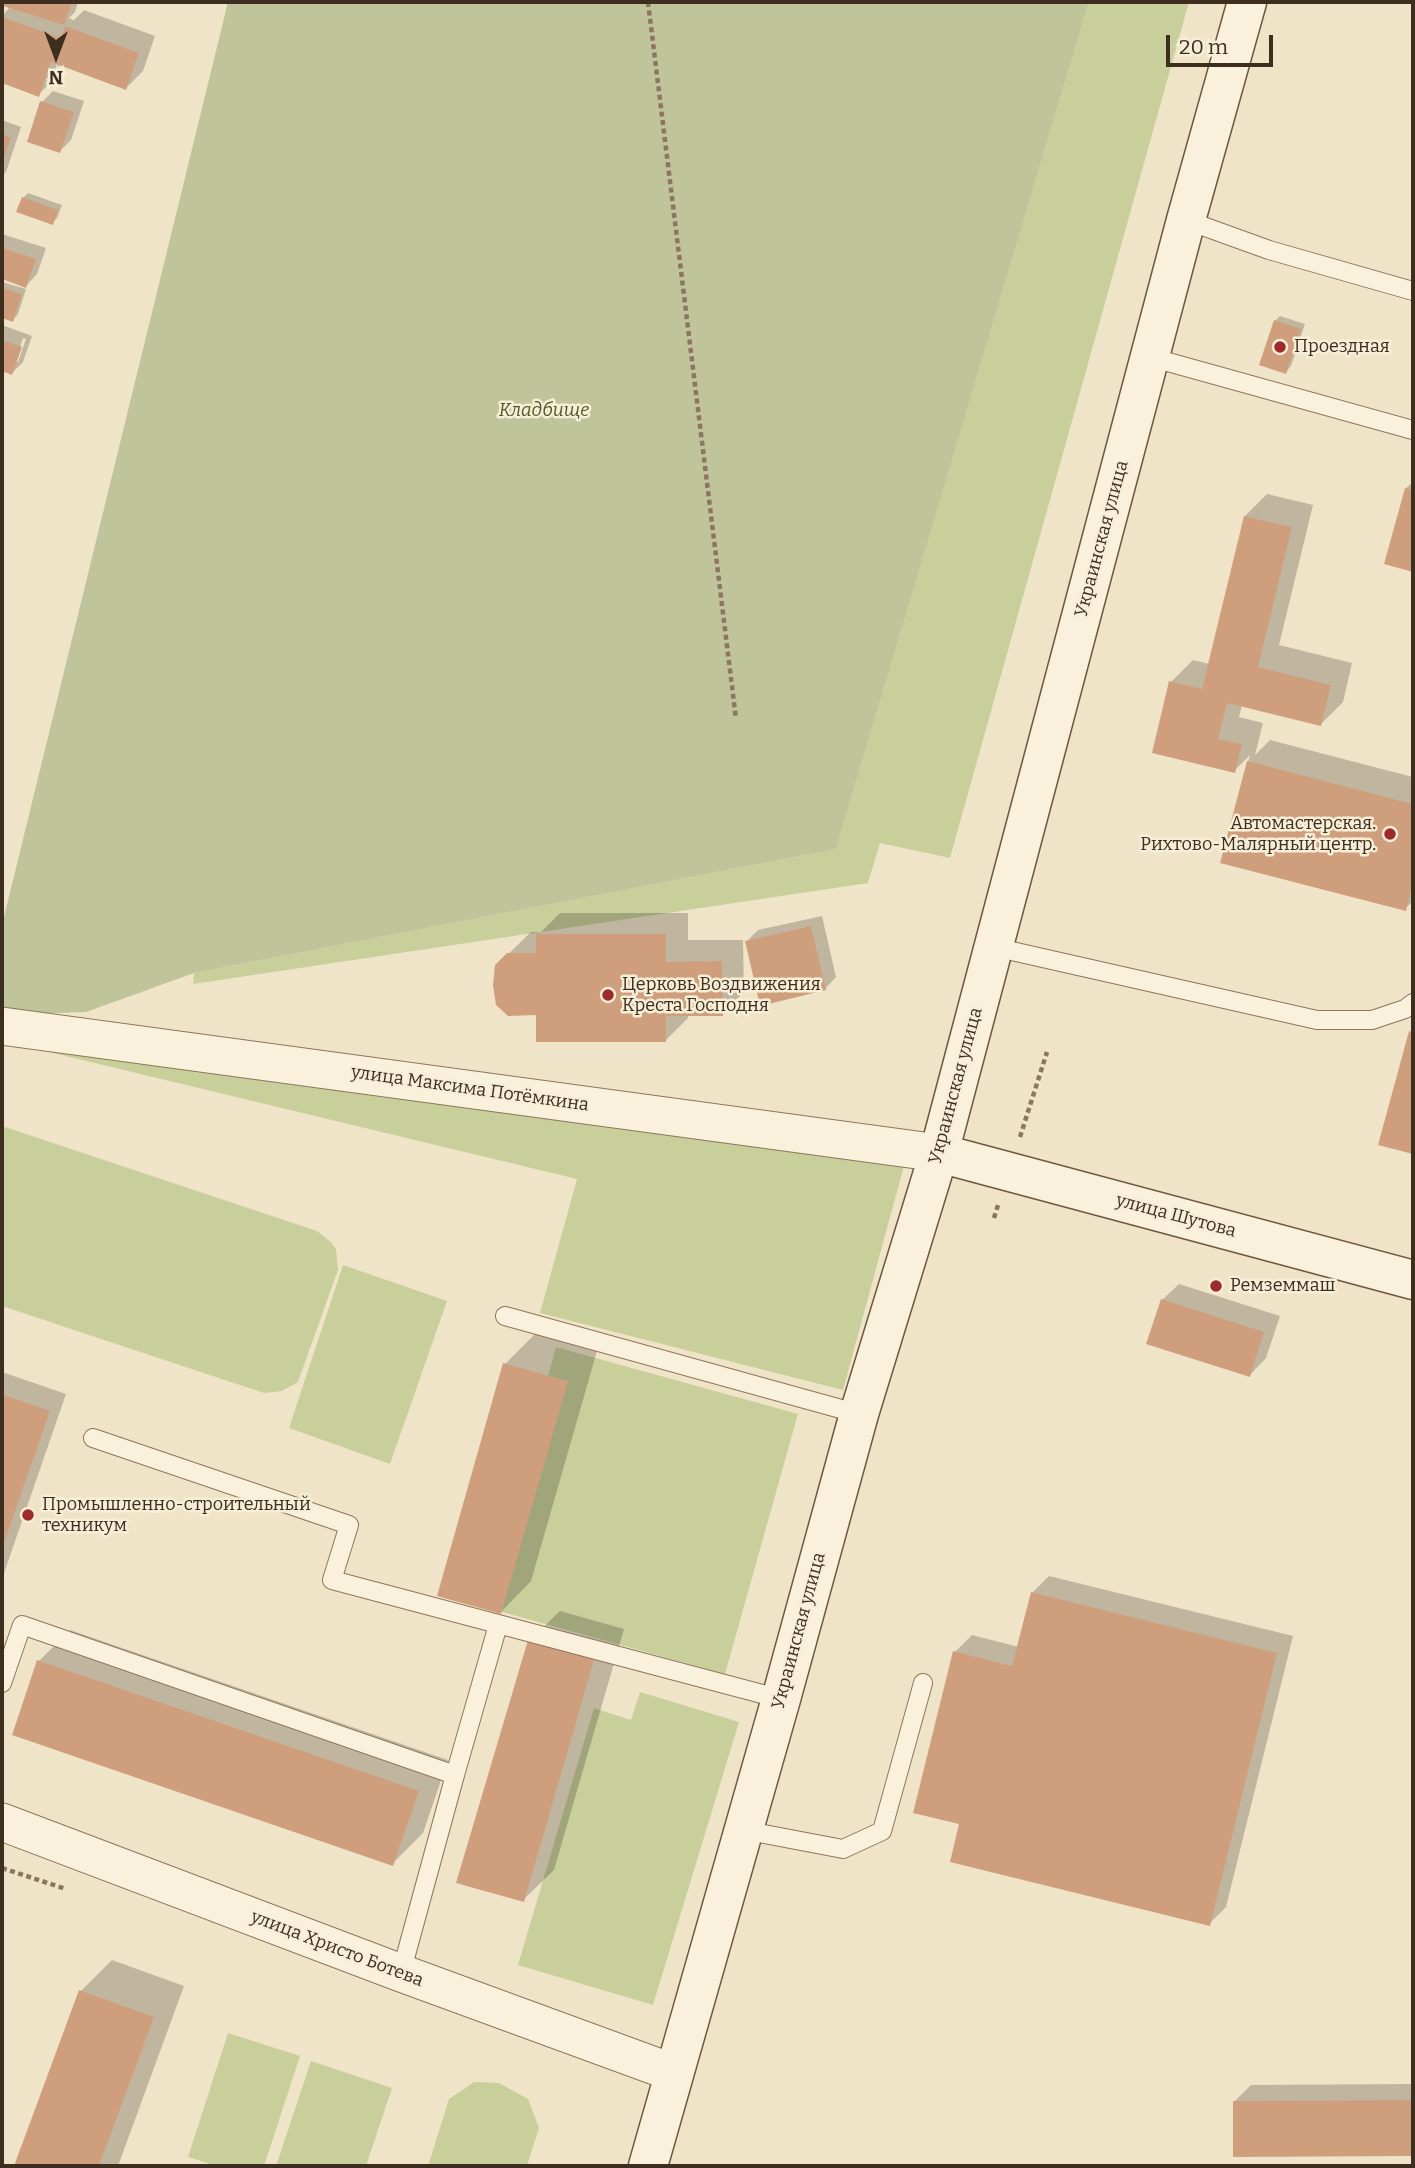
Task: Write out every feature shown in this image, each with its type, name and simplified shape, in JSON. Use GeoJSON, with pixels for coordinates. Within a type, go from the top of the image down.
{"type":"FeatureCollection","features":[{"type":"Feature","properties":{"kind":"street","name":"Украинская улица"},"geometry":{"type":"LineString","coordinates":[[648,2166],[859,1413],[939,1153],[1186,220],[1247,2]]}},
{"type":"Feature","properties":{"kind":"street","name":"улица Максима Потёмкина"},"geometry":{"type":"LineString","coordinates":[[2,1026],[939,1153]]}},
{"type":"Feature","properties":{"kind":"street","name":"улица Шутова"},"geometry":{"type":"LineString","coordinates":[[939,1153],[1413,1280]]}},
{"type":"Feature","properties":{"kind":"street","name":"улица Христо Ботева"},"geometry":{"type":"LineString","coordinates":[[2,1822],[674,2073]]}},
{"type":"Feature","properties":{"kind":"lane"},"geometry":{"type":"LineString","coordinates":[[1186,220],[1269,250],[1413,292]]}},
{"type":"Feature","properties":{"kind":"lane"},"geometry":{"type":"LineString","coordinates":[[1150,357],[1413,430]]}},
{"type":"Feature","properties":{"kind":"lane"},"geometry":{"type":"LineString","coordinates":[[994,947],[1317,1020],[1372,1020],[1405,1009],[1413,1003]]}},
{"type":"Feature","properties":{"kind":"lane"},"geometry":{"type":"LineString","coordinates":[[505,1316],[859,1413]]}},
{"type":"Feature","properties":{"kind":"lane"},"geometry":{"type":"LineString","coordinates":[[93,1438],[349,1525],[331,1580],[781,1699]]}},
{"type":"Feature","properties":{"kind":"lane"},"geometry":{"type":"LineString","coordinates":[[2,1683],[22,1625],[455,1775]]}},
{"type":"Feature","properties":{"kind":"lane"},"geometry":{"type":"LineString","coordinates":[[401,1973],[498,1625]]}},
{"type":"Feature","properties":{"kind":"lane"},"geometry":{"type":"LineString","coordinates":[[743,1830],[843,1849],[882,1831],[923,1683]]}},
{"type":"Feature","properties":{"kind":"path"},"geometry":{"type":"LineString","coordinates":[[648,2],[737,719]]}},
{"type":"Feature","properties":{"kind":"green space","name":"Кладбище"},"geometry":{"type":"Polygon","coordinates":[[[228,2],[1089,2],[836,849],[194,973],[86,1012],[22,1014],[2,1006],[2,925],[228,2]]]}},
{"type":"Feature","properties":{"kind":"green space"},"geometry":{"type":"Polygon","coordinates":[[[1089,2],[1189,2],[950,858],[880,843],[868,883],[193,984],[194,973],[836,849],[1089,2]]]}},
{"type":"Feature","properties":{"kind":"green space"},"geometry":{"type":"Polygon","coordinates":[[[24,1046],[905,1162],[843,1390],[540,1313],[577,1179],[24,1046]]]}},
{"type":"Feature","properties":{"kind":"green space"},"geometry":{"type":"Polygon","coordinates":[[[2,1126],[317,1231],[331,1242],[336,1249],[338,1270],[298,1382],[282,1391],[264,1393],[2,1306],[2,1126]]]}},
{"type":"Feature","properties":{"kind":"green space"},"geometry":{"type":"Polygon","coordinates":[[[343,1265],[447,1301],[390,1464],[289,1428],[343,1265]]]}},
{"type":"Feature","properties":{"kind":"green space"},"geometry":{"type":"Polygon","coordinates":[[[556,1347],[798,1414],[725,1674],[484,1607],[556,1347]]]}},
{"type":"Feature","properties":{"kind":"green space"},"geometry":{"type":"Polygon","coordinates":[[[640,1692],[739,1722],[653,2005],[518,1965],[594,1708],[631,1720],[640,1692]]]}},
{"type":"Feature","properties":{"kind":"green space"},"geometry":{"type":"Polygon","coordinates":[[[228,2033],[300,2056],[264,2166],[217,2166],[188,2157],[228,2033]]]}},
{"type":"Feature","properties":{"kind":"green space"},"geometry":{"type":"Polygon","coordinates":[[[311,2061],[392,2088],[366,2166],[276,2166],[311,2061]]]}},
{"type":"Feature","properties":{"kind":"green space"},"geometry":{"type":"Polygon","coordinates":[[[474,2082],[499,2083],[528,2099],[539,2128],[527,2166],[428,2166],[449,2099],[474,2082]]]}},
{"type":"Feature","properties":{"kind":"building"},"geometry":{"type":"Polygon","coordinates":[[[4,2],[72,2],[64,25],[3,6],[4,2]]]}},
{"type":"Feature","properties":{"kind":"building"},"geometry":{"type":"Polygon","coordinates":[[[2,17],[61,38],[65,26],[139,53],[126,90],[51,62],[39,97],[2,83],[2,17]]]}},
{"type":"Feature","properties":{"kind":"building"},"geometry":{"type":"Polygon","coordinates":[[[40,101],[74,112],[60,153],[27,142],[40,101]]]}},
{"type":"Feature","properties":{"kind":"building"},"geometry":{"type":"Polygon","coordinates":[[[2,134],[11,138],[2,164],[2,134]]]}},
{"type":"Feature","properties":{"kind":"building"},"geometry":{"type":"Polygon","coordinates":[[[22,197],[58,210],[53,225],[16,212],[22,197]]]}},
{"type":"Feature","properties":{"kind":"building"},"geometry":{"type":"Polygon","coordinates":[[[2,248],[36,259],[26,288],[2,279],[2,248]]]}},
{"type":"Feature","properties":{"kind":"building"},"geometry":{"type":"Polygon","coordinates":[[[2,288],[22,294],[13,322],[2,318],[2,288]]]}},
{"type":"Feature","properties":{"kind":"building","name":"Проездная"},"geometry":{"type":"Polygon","coordinates":[[[1274,320],[1301,329],[1286,374],[1259,365],[1274,320]]]}},
{"type":"Feature","properties":{"kind":"building"},"geometry":{"type":"Polygon","coordinates":[[[2,340],[22,347],[12,375],[2,371],[2,340]]]}},
{"type":"Feature","properties":{"kind":"building"},"geometry":{"type":"Polygon","coordinates":[[[1405,488],[1413,490],[1413,572],[1384,564],[1405,488]]]}},
{"type":"Feature","properties":{"kind":"building"},"geometry":{"type":"Polygon","coordinates":[[[1244,516],[1292,527],[1258,667],[1331,685],[1321,726],[1227,703],[1218,739],[1242,744],[1235,773],[1152,753],[1169,681],[1202,689],[1244,516]]]}},
{"type":"Feature","properties":{"kind":"building"},"geometry":{"type":"Polygon","coordinates":[[[1247,761],[1413,804],[1413,882],[1406,911],[1220,863],[1247,761]]]}},
{"type":"Feature","properties":{"kind":"building"},"geometry":{"type":"Polygon","coordinates":[[[811,926],[826,990],[760,1006],[745,941],[811,926]]]}},
{"type":"Feature","properties":{"kind":"building","name":"Церковь Воздвижения Креста Господня"},"geometry":{"type":"Polygon","coordinates":[[[536,934],[666,934],[666,962],[722,961],[723,1016],[666,1016],[666,1042],[536,1042],[536,1015],[508,1016],[496,1005],[493,985],[495,965],[507,953],[536,953],[536,934]]]}},
{"type":"Feature","properties":{"kind":"building"},"geometry":{"type":"Polygon","coordinates":[[[1409,1031],[1413,1033],[1413,1154],[1378,1145],[1409,1031]]]}},
{"type":"Feature","properties":{"kind":"building"},"geometry":{"type":"Polygon","coordinates":[[[1161,1299],[1264,1332],[1250,1377],[1146,1344],[1161,1299]]]}},
{"type":"Feature","properties":{"kind":"building"},"geometry":{"type":"Polygon","coordinates":[[[503,1363],[568,1381],[501,1614],[437,1596],[503,1363]]]}},
{"type":"Feature","properties":{"kind":"building"},"geometry":{"type":"Polygon","coordinates":[[[2,1394],[50,1411],[2,1549],[2,1394]]]}},
{"type":"Feature","properties":{"kind":"building"},"geometry":{"type":"Polygon","coordinates":[[[1031,1592],[1277,1653],[1210,1926],[950,1862],[959,1824],[913,1813],[953,1651],[1012,1666],[1031,1592]]]}},
{"type":"Feature","properties":{"kind":"building"},"geometry":{"type":"Polygon","coordinates":[[[528,1640],[594,1660],[524,1902],[456,1883],[528,1640]]]}},
{"type":"Feature","properties":{"kind":"building"},"geometry":{"type":"Polygon","coordinates":[[[37,1660],[419,1791],[393,1866],[12,1735],[37,1660]]]}},
{"type":"Feature","properties":{"kind":"building"},"geometry":{"type":"Polygon","coordinates":[[[79,1990],[154,2017],[99,2166],[14,2166],[79,1990]]]}},
{"type":"Feature","properties":{"kind":"building"},"geometry":{"type":"Polygon","coordinates":[[[1413,2100],[1413,2156],[1233,2157],[1233,2101],[1413,2100]]]}},
{"type":"Feature","properties":{"kind":"place","name":"Проездная"},"geometry":{"type":"Point","coordinates":[1280,347]}},
{"type":"Feature","properties":{"kind":"place","name":"Автомастерская. Рихтово-Малярный центр."},"geometry":{"type":"Point","coordinates":[1390,834]}},
{"type":"Feature","properties":{"kind":"place","name":"Церковь Воздвижения Креста Господня"},"geometry":{"type":"Point","coordinates":[608,995]}},
{"type":"Feature","properties":{"kind":"place","name":"Ремземмаш"},"geometry":{"type":"Point","coordinates":[1216,1286]}},
{"type":"Feature","properties":{"kind":"place","name":"Промышленно-строительный техникум"},"geometry":{"type":"Point","coordinates":[28,1515]}}]}
